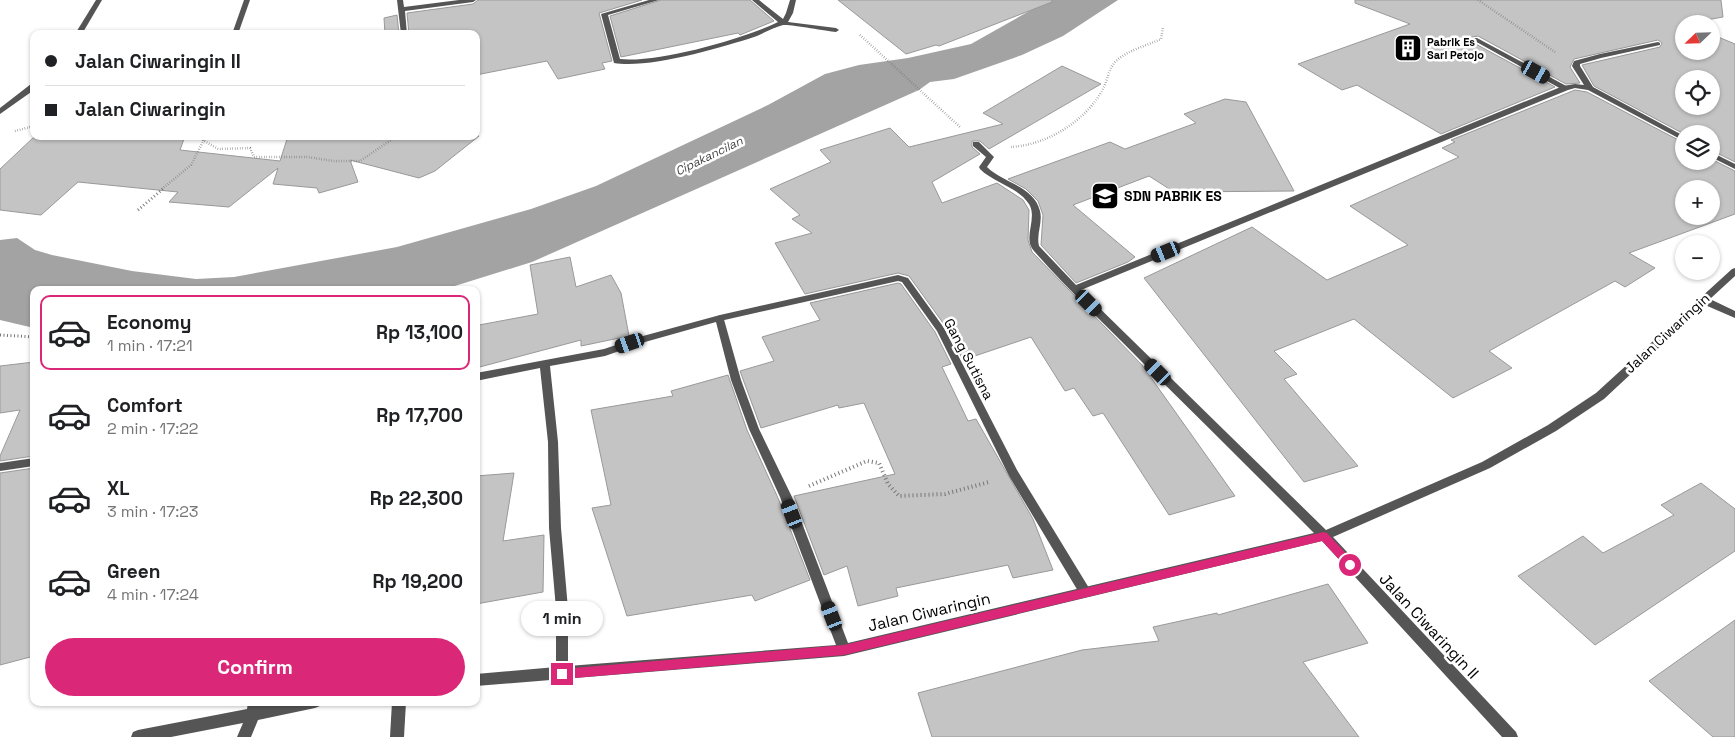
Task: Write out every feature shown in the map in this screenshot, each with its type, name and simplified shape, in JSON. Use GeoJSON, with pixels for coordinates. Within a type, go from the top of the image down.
{"type":"FeatureCollection","features":[{"type":"Feature","properties":{"kind":"street"},"geometry":{"type":"LineString","coordinates":[[80,30],[99,0]]}},
{"type":"Feature","properties":{"kind":"street"},"geometry":{"type":"LineString","coordinates":[[237,30],[247,0]]}},
{"type":"Feature","properties":{"kind":"street"},"geometry":{"type":"LineString","coordinates":[[400,0],[403,30]]}},
{"type":"Feature","properties":{"kind":"street"},"geometry":{"type":"LineString","coordinates":[[400,10],[473,0]]}},
{"type":"Feature","properties":{"kind":"street"},"geometry":{"type":"LineString","coordinates":[[656,0],[628,3],[607,12],[603,16],[617,61],[667,56],[730,42],[783,23],[836,30]]}},
{"type":"Feature","properties":{"kind":"street"},"geometry":{"type":"LineString","coordinates":[[755,0],[783,23]]}},
{"type":"Feature","properties":{"kind":"street"},"geometry":{"type":"LineString","coordinates":[[783,23],[792,9],[793,0]]}},
{"type":"Feature","properties":{"kind":"street"},"geometry":{"type":"LineString","coordinates":[[1475,39],[1566,88]]}},
{"type":"Feature","properties":{"kind":"street"},"geometry":{"type":"LineString","coordinates":[[1590,88],[1576,66],[1580,61],[1658,44]]}},
{"type":"Feature","properties":{"kind":"street"},"geometry":{"type":"LineString","coordinates":[[1075,289],[1566,88],[1575,86],[1590,88],[1675,134]]}},
{"type":"Feature","properties":{"kind":"street"},"geometry":{"type":"LineString","coordinates":[[0,112],[30,89]]}},
{"type":"Feature","properties":{"kind":"street","name":"Jalan Ciwaringin II"},"geometry":{"type":"LineString","coordinates":[[976,144],[990,158],[983,167],[986,172],[1013,186],[1030,199],[1036,209],[1036,224],[1032,242],[1034,247],[1324,536],[1511,737]]}},
{"type":"Feature","properties":{"kind":"street"},"geometry":{"type":"LineString","coordinates":[[1720,159],[1735,167]]}},
{"type":"Feature","properties":{"kind":"street","name":"Jalan Ciwaringin"},"geometry":{"type":"LineString","coordinates":[[480,680],[844,650],[1324,536],[1486,465],[1552,428],[1600,396],[1735,271]]}},
{"type":"Feature","properties":{"kind":"street","name":"Gang Sutisna"},"geometry":{"type":"LineString","coordinates":[[720,318],[902,278],[941,330],[1012,473],[1085,592]]}},
{"type":"Feature","properties":{"kind":"street"},"geometry":{"type":"LineString","coordinates":[[1703,300],[1735,315]]}},
{"type":"Feature","properties":{"kind":"street"},"geometry":{"type":"LineString","coordinates":[[480,376],[605,352],[643,339],[720,318],[736,380],[754,429],[786,497],[844,650]]}},
{"type":"Feature","properties":{"kind":"street"},"geometry":{"type":"LineString","coordinates":[[545,364],[553,442],[556,528],[562,609],[562,674]]}},
{"type":"Feature","properties":{"kind":"street"},"geometry":{"type":"LineString","coordinates":[[0,467],[30,463]]}},
{"type":"Feature","properties":{"kind":"street"},"geometry":{"type":"LineString","coordinates":[[138,737],[254,709],[280,706]]}},
{"type":"Feature","properties":{"kind":"street"},"geometry":{"type":"LineString","coordinates":[[397,737],[399,706]]}},
{"type":"Feature","properties":{"kind":"street"},"geometry":{"type":"LineString","coordinates":[[244,737],[254,709]]}},
{"type":"Feature","properties":{"kind":"path"},"geometry":{"type":"LineString","coordinates":[[1478,0],[1576,66]]}},
{"type":"Feature","properties":{"kind":"path"},"geometry":{"type":"LineString","coordinates":[[836,30],[852,31],[860,34],[969,135],[976,144],[1021,148],[1066,129],[1102,90],[1114,63],[1127,54],[1161,39],[1163,28]]}},
{"type":"Feature","properties":{"kind":"path"},"geometry":{"type":"LineString","coordinates":[[202,140],[218,149],[250,148],[254,157],[308,157],[333,161],[360,161],[391,140]]}},
{"type":"Feature","properties":{"kind":"path"},"geometry":{"type":"LineString","coordinates":[[138,210],[191,165],[205,142]]}},
{"type":"Feature","properties":{"kind":"path"},"geometry":{"type":"LineString","coordinates":[[0,335],[30,336]]}},
{"type":"Feature","properties":{"kind":"path"},"geometry":{"type":"LineString","coordinates":[[786,497],[867,461],[879,463],[888,484],[899,496],[945,494],[974,487],[1012,473]]}},
{"type":"Feature","properties":{"kind":"water","name":"Cipakancilan"},"geometry":{"type":"Polygon","coordinates":[[[1049,0],[1118,0],[1063,36],[1022,55],[954,79],[930,82],[919,90],[532,262],[455,286],[30,286],[30,327],[0,320],[0,240],[17,238],[35,250],[52,255],[132,271],[196,279],[234,277],[397,247],[531,209],[596,186],[768,105],[825,74],[859,65],[908,58],[971,44],[1049,0]]]}},
{"type":"Feature","properties":{"kind":"building"},"geometry":{"type":"Polygon","coordinates":[[[478,0],[642,0],[599,13],[612,61],[602,63],[605,69],[558,79],[547,61],[480,74],[480,30],[409,30],[407,13],[473,4],[478,0]]]}},
{"type":"Feature","properties":{"kind":"building"},"geometry":{"type":"Polygon","coordinates":[[[661,0],[750,0],[774,21],[740,35],[738,33],[621,57],[610,16],[661,0]]]}},
{"type":"Feature","properties":{"kind":"building"},"geometry":{"type":"Polygon","coordinates":[[[838,0],[1052,0],[1052,2],[939,46],[936,45],[906,54],[838,0]]]}},
{"type":"Feature","properties":{"kind":"building"},"geometry":{"type":"Polygon","coordinates":[[[1355,0],[1721,0],[1723,17],[1720,18],[1720,15],[1675,15],[1675,60],[1720,60],[1720,38],[1735,44],[1735,162],[1720,154],[1720,125],[1675,125],[1675,129],[1594,86],[1582,65],[1660,47],[1662,43],[1658,40],[1574,59],[1570,67],[1580,83],[1566,84],[1478,36],[1472,37],[1472,42],[1555,87],[1441,134],[1357,85],[1342,90],[1298,64],[1410,24],[1355,3],[1355,0]]]}},
{"type":"Feature","properties":{"kind":"building"},"geometry":{"type":"Polygon","coordinates":[[[397,15],[399,30],[385,30],[384,18],[397,15]]]}},
{"type":"Feature","properties":{"kind":"building"},"geometry":{"type":"Polygon","coordinates":[[[1062,66],[1101,84],[989,149],[980,141],[972,141],[972,147],[980,154],[932,182],[942,203],[997,183],[1023,200],[1029,210],[1028,240],[1032,252],[1142,365],[1235,496],[1169,515],[1103,413],[1093,416],[1074,388],[1065,391],[1031,337],[963,360],[946,327],[909,276],[898,273],[805,294],[775,243],[812,233],[792,219],[800,215],[770,189],[831,162],[820,150],[890,128],[909,147],[1003,124],[983,113],[1062,66]]]}},
{"type":"Feature","properties":{"kind":"building"},"geometry":{"type":"Polygon","coordinates":[[[1575,90],[1587,92],[1675,138],[1675,170],[1720,170],[1720,164],[1735,171],[1735,214],[1720,220],[1720,180],[1675,180],[1675,225],[1705,225],[1629,253],[1655,268],[1625,287],[1615,281],[1489,351],[1512,368],[1453,398],[1354,319],[1274,351],[1297,374],[1284,379],[1358,466],[1304,482],[1144,278],[1252,227],[1327,280],[1408,245],[1350,206],[1459,157],[1442,148],[1455,142],[1451,140],[1575,90]]]}},
{"type":"Feature","properties":{"kind":"building"},"geometry":{"type":"Polygon","coordinates":[[[1225,99],[1246,102],[1294,191],[1174,192],[1149,176],[1073,205],[1135,257],[1128,262],[1076,283],[1041,245],[1043,215],[1038,201],[1026,189],[1008,179],[1110,142],[1125,149],[1196,123],[1184,114],[1225,99]]]}},
{"type":"Feature","properties":{"kind":"building"},"geometry":{"type":"Polygon","coordinates":[[[31,140],[184,140],[180,150],[280,161],[287,140],[474,140],[435,171],[419,178],[350,160],[358,182],[319,193],[317,188],[273,184],[278,168],[229,207],[169,202],[178,192],[78,182],[41,215],[0,210],[0,169],[31,140]]]}},
{"type":"Feature","properties":{"kind":"building"},"geometry":{"type":"Polygon","coordinates":[[[570,257],[576,287],[611,275],[621,293],[629,336],[581,346],[581,340],[480,367],[480,325],[538,314],[530,265],[570,257]]]}},
{"type":"Feature","properties":{"kind":"building"},"geometry":{"type":"Polygon","coordinates":[[[898,283],[901,284],[935,332],[951,364],[942,367],[968,421],[976,419],[1033,519],[1053,570],[1013,578],[1008,565],[896,588],[898,596],[858,606],[847,566],[824,575],[794,496],[895,474],[864,403],[839,408],[838,405],[761,428],[740,371],[774,361],[762,337],[820,320],[810,303],[898,283]]]}},
{"type":"Feature","properties":{"kind":"building"},"geometry":{"type":"Polygon","coordinates":[[[30,362],[30,457],[0,461],[0,456],[20,410],[0,413],[0,366],[30,362]]]}},
{"type":"Feature","properties":{"kind":"building"},"geometry":{"type":"Polygon","coordinates":[[[728,375],[747,430],[778,498],[810,580],[755,601],[752,595],[627,616],[592,508],[611,505],[591,410],[673,396],[671,391],[728,375]]]}},
{"type":"Feature","properties":{"kind":"building"},"geometry":{"type":"Polygon","coordinates":[[[30,469],[30,657],[0,665],[0,473],[30,469]]]}},
{"type":"Feature","properties":{"kind":"building"},"geometry":{"type":"Polygon","coordinates":[[[514,473],[503,541],[544,535],[543,592],[480,603],[480,476],[514,473]]]}},
{"type":"Feature","properties":{"kind":"building"},"geometry":{"type":"Polygon","coordinates":[[[1701,483],[1735,509],[1735,551],[1595,645],[1518,576],[1583,536],[1603,553],[1674,515],[1661,505],[1701,483]]]}},
{"type":"Feature","properties":{"kind":"building"},"geometry":{"type":"Polygon","coordinates":[[[1328,584],[1368,643],[1303,662],[1359,737],[932,737],[918,693],[1082,650],[1159,641],[1153,627],[1217,613],[1218,615],[1328,584]]]}},
{"type":"Feature","properties":{"kind":"building"},"geometry":{"type":"Polygon","coordinates":[[[1735,620],[1735,737],[1713,737],[1649,681],[1735,620]]]}},
{"type":"Feature","properties":{"kind":"place","name":"Pabrik Es Sari Petojo"},"geometry":{"type":"Point","coordinates":[1408,48]}},
{"type":"Feature","properties":{"kind":"place","name":"SDN PABRIK ES"},"geometry":{"type":"Point","coordinates":[1105,196]}},
{"type":"Feature","properties":{"kind":"route"},"geometry":{"type":"LineString","coordinates":[[562,674],[844,650],[1324,536],[1350,565]]}}]}
